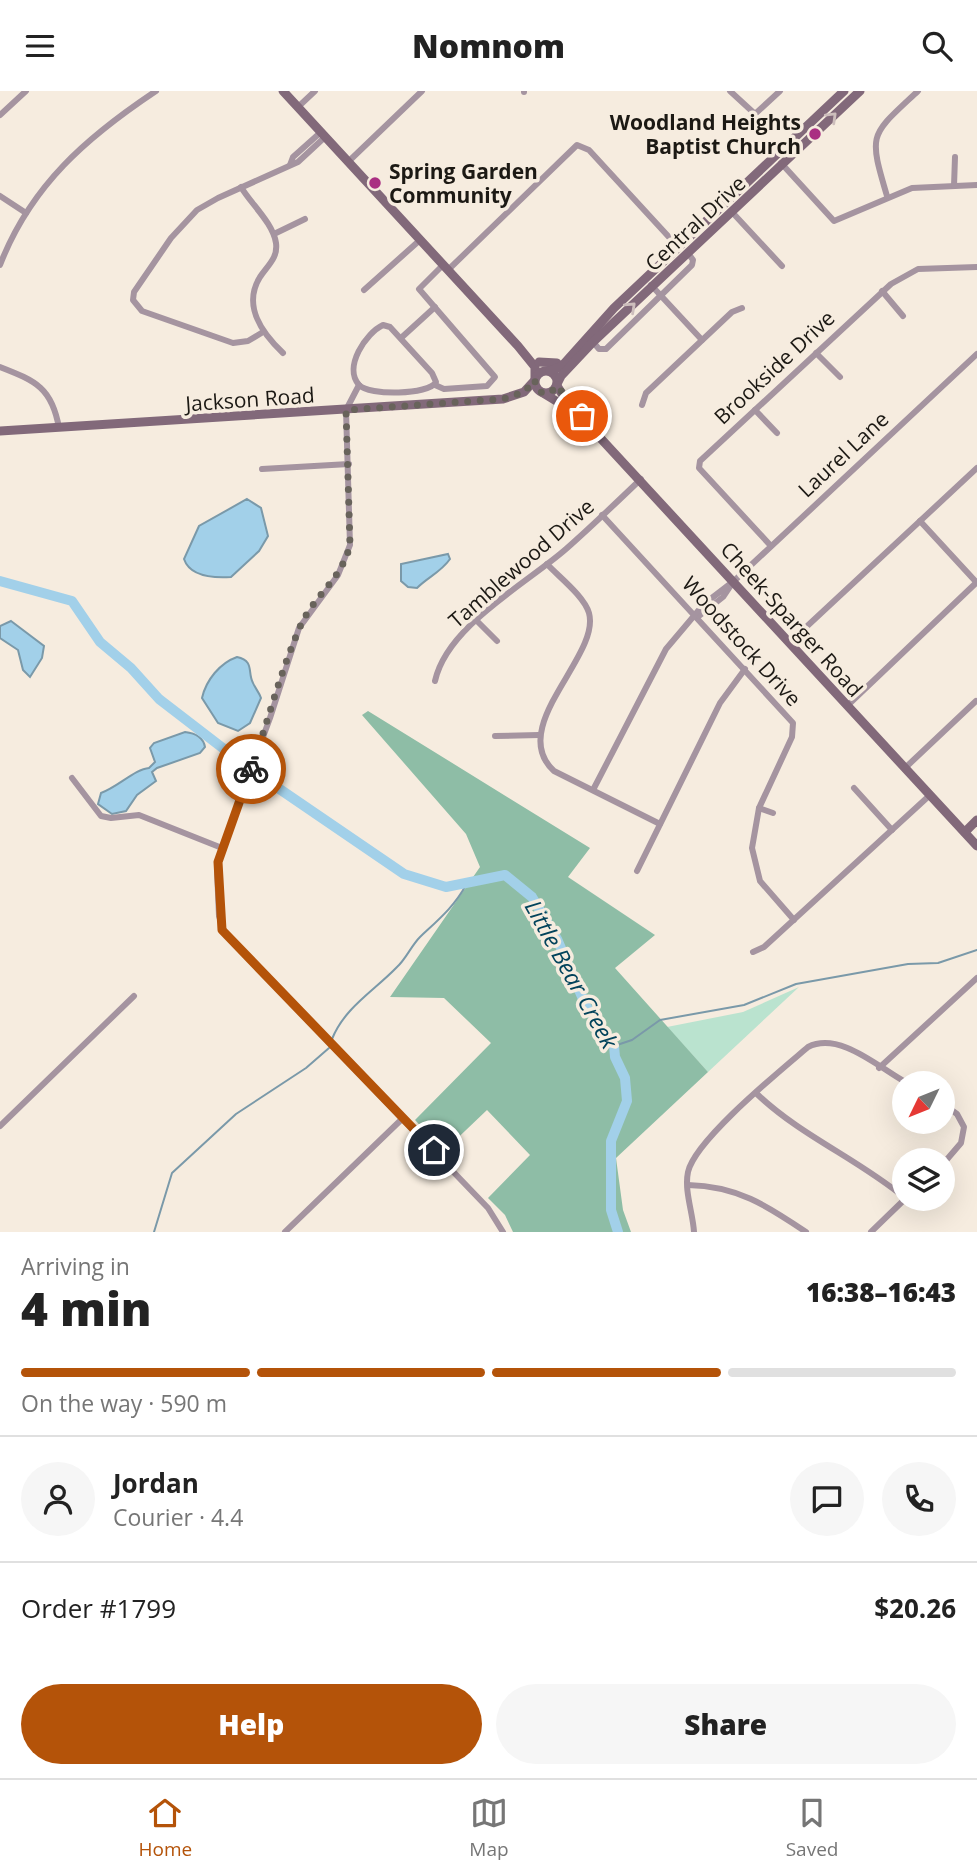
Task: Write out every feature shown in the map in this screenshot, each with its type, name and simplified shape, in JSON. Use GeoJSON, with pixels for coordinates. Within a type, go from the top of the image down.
{"type":"FeatureCollection","features":[{"type":"Feature","properties":{"kind":"main road"},"geometry":{"type":"LineString","coordinates":[[283,91],[535,367],[537,389],[543,393],[553,391],[557,385],[555,375],[517,346]]}},
{"type":"Feature","properties":{"kind":"main road","name":"Central Drive"},"geometry":{"type":"LineString","coordinates":[[549,371],[562,366],[574,349],[645,279],[844,91]]}},
{"type":"Feature","properties":{"kind":"main road","name":"Central Drive"},"geometry":{"type":"LineString","coordinates":[[557,385],[561,376],[593,342],[860,91]]}},
{"type":"Feature","properties":{"kind":"main road"},"geometry":{"type":"LineString","coordinates":[[540,362],[558,363],[574,349]]}},
{"type":"Feature","properties":{"kind":"main road"},"geometry":{"type":"LineString","coordinates":[[535,379],[542,371],[549,371]]}},
{"type":"Feature","properties":{"kind":"main road","name":"Jackson Road"},"geometry":{"type":"LineString","coordinates":[[503,399],[524,392],[535,379]]}},
{"type":"Feature","properties":{"kind":"main road","name":"Cheek-Sparger Road"},"geometry":{"type":"LineString","coordinates":[[557,385],[582,416],[977,846]]}},
{"type":"Feature","properties":{"kind":"main road","name":"Cheek-Sparger Road"},"geometry":{"type":"LineString","coordinates":[[543,393],[582,416]]}},
{"type":"Feature","properties":{"kind":"main road","name":"Jackson Road"},"geometry":{"type":"LineString","coordinates":[[0,431],[519,400],[543,393]]}},
{"type":"Feature","properties":{"kind":"main road"},"geometry":{"type":"LineString","coordinates":[[965,832],[977,820]]}},
{"type":"Feature","properties":{"kind":"street"},"geometry":{"type":"LineString","coordinates":[[0,115],[26,91]]}},
{"type":"Feature","properties":{"kind":"street"},"geometry":{"type":"LineString","coordinates":[[0,265],[26,213],[48,183],[87,141],[156,91]]}},
{"type":"Feature","properties":{"kind":"street"},"geometry":{"type":"LineString","coordinates":[[298,107],[315,91]]}},
{"type":"Feature","properties":{"kind":"street"},"geometry":{"type":"LineString","coordinates":[[348,162],[422,91]]}},
{"type":"Feature","properties":{"kind":"street"},"geometry":{"type":"LineString","coordinates":[[730,91],[750,112],[756,113],[780,91]]}},
{"type":"Feature","properties":{"kind":"street"},"geometry":{"type":"LineString","coordinates":[[887,196],[876,159],[874,139],[882,124],[918,91]]}},
{"type":"Feature","properties":{"kind":"street"},"geometry":{"type":"LineString","coordinates":[[263,333],[248,341],[233,343],[142,311],[133,300],[134,292],[179,228],[197,210],[241,187],[298,163],[323,135]]}},
{"type":"Feature","properties":{"kind":"street"},"geometry":{"type":"LineString","coordinates":[[435,385],[432,373],[390,327],[383,325],[365,341],[355,366],[355,377],[359,385],[368,391],[421,391],[435,385],[444,389],[487,386],[495,377],[419,288],[446,268],[572,148],[581,145],[678,248]]}},
{"type":"Feature","properties":{"kind":"street"},"geometry":{"type":"LineString","coordinates":[[775,156],[830,220],[912,188],[977,185]]}},
{"type":"Feature","properties":{"kind":"street"},"geometry":{"type":"LineString","coordinates":[[954,186],[956,157]]}},
{"type":"Feature","properties":{"kind":"street"},"geometry":{"type":"LineString","coordinates":[[241,187],[274,234],[276,253],[256,285],[253,311],[263,333],[283,353]]}},
{"type":"Feature","properties":{"kind":"street"},"geometry":{"type":"LineString","coordinates":[[0,196],[26,213]]}},
{"type":"Feature","properties":{"kind":"street"},"geometry":{"type":"LineString","coordinates":[[725,204],[782,266]]}},
{"type":"Feature","properties":{"kind":"street"},"geometry":{"type":"LineString","coordinates":[[274,234],[305,219]]}},
{"type":"Feature","properties":{"kind":"street"},"geometry":{"type":"LineString","coordinates":[[365,290],[420,240]]}},
{"type":"Feature","properties":{"kind":"street"},"geometry":{"type":"LineString","coordinates":[[593,342],[599,349],[606,349],[662,297],[692,265],[693,260],[688,253]]}},
{"type":"Feature","properties":{"kind":"street","name":"Brookside Drive"},"geometry":{"type":"LineString","coordinates":[[771,546],[698,465],[816,352],[904,274],[918,269],[977,267]]}},
{"type":"Feature","properties":{"kind":"street"},"geometry":{"type":"LineString","coordinates":[[645,279],[702,340]]}},
{"type":"Feature","properties":{"kind":"street"},"geometry":{"type":"LineString","coordinates":[[883,291],[903,316]]}},
{"type":"Feature","properties":{"kind":"street"},"geometry":{"type":"LineString","coordinates":[[401,338],[435,307]]}},
{"type":"Feature","properties":{"kind":"street"},"geometry":{"type":"LineString","coordinates":[[642,405],[646,393],[732,312],[742,309]]}},
{"type":"Feature","properties":{"kind":"street"},"geometry":{"type":"LineString","coordinates":[[816,352],[840,377]]}},
{"type":"Feature","properties":{"kind":"street","name":"Laurel Lane"},"geometry":{"type":"LineString","coordinates":[[593,790],[666,649],[696,617],[704,604],[734,581],[977,354]]}},
{"type":"Feature","properties":{"kind":"street"},"geometry":{"type":"LineString","coordinates":[[0,367],[42,388],[52,401],[58,428]]}},
{"type":"Feature","properties":{"kind":"street"},"geometry":{"type":"LineString","coordinates":[[359,385],[351,395],[346,410],[350,545],[338,575],[299,628],[270,718],[222,848],[217,870],[222,930],[488,1208],[503,1232]]}},
{"type":"Feature","properties":{"kind":"street"},"geometry":{"type":"LineString","coordinates":[[755,410],[777,433]]}},
{"type":"Feature","properties":{"kind":"street"},"geometry":{"type":"LineString","coordinates":[[262,469],[349,464]]}},
{"type":"Feature","properties":{"kind":"street"},"geometry":{"type":"LineString","coordinates":[[789,643],[977,468]]}},
{"type":"Feature","properties":{"kind":"street","name":"Tamblewood Drive"},"geometry":{"type":"LineString","coordinates":[[435,681],[447,656],[477,621],[547,564],[641,479]]}},
{"type":"Feature","properties":{"kind":"street","name":"Woodstock Drive"},"geometry":{"type":"LineString","coordinates":[[602,515],[793,723],[792,737],[759,808],[752,848],[760,881],[794,920]]}},
{"type":"Feature","properties":{"kind":"street"},"geometry":{"type":"LineString","coordinates":[[848,705],[977,583],[920,521]]}},
{"type":"Feature","properties":{"kind":"street"},"geometry":{"type":"LineString","coordinates":[[547,564],[586,606],[590,616],[586,637],[539,735],[540,750],[548,765],[660,824]]}},
{"type":"Feature","properties":{"kind":"street"},"geometry":{"type":"LineString","coordinates":[[477,621],[497,641]]}},
{"type":"Feature","properties":{"kind":"street"},"geometry":{"type":"LineString","coordinates":[[637,871],[720,703],[745,669]]}},
{"type":"Feature","properties":{"kind":"street"},"geometry":{"type":"LineString","coordinates":[[905,768],[976,701]]}},
{"type":"Feature","properties":{"kind":"street"},"geometry":{"type":"LineString","coordinates":[[495,736],[539,735]]}},
{"type":"Feature","properties":{"kind":"street"},"geometry":{"type":"LineString","coordinates":[[72,778],[101,815],[111,818],[139,815],[222,848]]}},
{"type":"Feature","properties":{"kind":"street"},"geometry":{"type":"LineString","coordinates":[[854,788],[892,830]]}},
{"type":"Feature","properties":{"kind":"street"},"geometry":{"type":"LineString","coordinates":[[752,951],[764,947],[930,795]]}},
{"type":"Feature","properties":{"kind":"street"},"geometry":{"type":"LineString","coordinates":[[759,808],[773,813]]}},
{"type":"Feature","properties":{"kind":"street"},"geometry":{"type":"LineString","coordinates":[[878,1068],[977,978]]}},
{"type":"Feature","properties":{"kind":"street"},"geometry":{"type":"LineString","coordinates":[[0,1126],[134,996]]}},
{"type":"Feature","properties":{"kind":"street"},"geometry":{"type":"LineString","coordinates":[[694,1232],[688,1185],[691,1164],[700,1150],[757,1094],[815,1044],[838,1044],[892,1075]]}},
{"type":"Feature","properties":{"kind":"street"},"geometry":{"type":"LineString","coordinates":[[757,1094],[790,1123],[869,1170],[892,1188]]}},
{"type":"Feature","properties":{"kind":"street"},"geometry":{"type":"LineString","coordinates":[[955,1150],[964,1137],[961,1121],[956,1116]]}},
{"type":"Feature","properties":{"kind":"street"},"geometry":{"type":"LineString","coordinates":[[285,1232],[403,1118]]}},
{"type":"Feature","properties":{"kind":"street"},"geometry":{"type":"LineString","coordinates":[[688,1185],[718,1186],[737,1191],[806,1232]]}},
{"type":"Feature","properties":{"kind":"street"},"geometry":{"type":"LineString","coordinates":[[871,1232],[892,1211]]}},
{"type":"Feature","properties":{"kind":"green space"},"geometry":{"type":"Polygon","coordinates":[[[368,711],[590,848],[568,877],[655,935],[615,968],[708,1072],[616,1158],[623,1210],[631,1232],[513,1232],[505,1215],[488,1198],[530,1155],[487,1110],[444,1151],[415,1120],[491,1043],[444,998],[390,997],[480,867],[466,834],[362,715],[368,711]]]}},
{"type":"Feature","properties":{"kind":"green space"},"geometry":{"type":"Polygon","coordinates":[[[799,987],[708,1072],[667,1027],[743,1012],[799,987]]]}},
{"type":"Feature","properties":{"kind":"water"},"geometry":{"type":"Polygon","coordinates":[[[247,499],[261,508],[268,536],[259,551],[231,577],[211,576],[192,570],[184,559],[199,526],[247,499]]]}},
{"type":"Feature","properties":{"kind":"water"},"geometry":{"type":"Polygon","coordinates":[[[448,554],[450,559],[446,564],[417,588],[408,587],[401,581],[401,564],[448,554]]]}},
{"type":"Feature","properties":{"kind":"water"},"geometry":{"type":"Polygon","coordinates":[[[11,621],[44,646],[42,658],[30,677],[23,670],[18,650],[0,638],[0,626],[11,621]]]}},
{"type":"Feature","properties":{"kind":"water"},"geometry":{"type":"Polygon","coordinates":[[[237,657],[248,664],[251,679],[261,698],[250,723],[238,731],[218,723],[202,698],[215,673],[225,663],[237,657]]]}},
{"type":"Feature","properties":{"kind":"water"},"geometry":{"type":"Polygon","coordinates":[[[185,732],[195,734],[202,740],[205,747],[200,753],[157,768],[152,772],[156,781],[137,795],[126,811],[112,814],[98,804],[101,793],[138,771],[149,768],[155,762],[150,748],[154,743],[185,732]]]}},
{"type":"Feature","properties":{"kind":"waterway","name":"Little Bear Creek"},"geometry":{"type":"LineString","coordinates":[[0,581],[72,601],[100,642],[131,668],[159,699],[250,769]]}},
{"type":"Feature","properties":{"kind":"waterway","name":"Little Bear Creek"},"geometry":{"type":"LineString","coordinates":[[259,775],[404,874],[446,887],[505,875],[532,897],[557,939],[586,1006],[614,1046],[615,1057],[625,1078],[627,1101],[611,1141],[611,1210],[618,1232]]}},
{"type":"Feature","properties":{"kind":"waterway"},"geometry":{"type":"LineString","coordinates":[[332,1039],[352,1008],[400,964],[417,941],[451,907],[466,885]]}},
{"type":"Feature","properties":{"kind":"waterway"},"geometry":{"type":"LineString","coordinates":[[614,1046],[632,1040],[660,1020],[744,1005],[796,984],[908,964],[938,963],[977,950]]}},
{"type":"Feature","properties":{"kind":"waterway"},"geometry":{"type":"LineString","coordinates":[[154,1232],[172,1173],[236,1114],[306,1068],[329,1048]]}},
{"type":"Feature","properties":{"kind":"way so far"},"geometry":{"type":"LineString","coordinates":[[251,769],[299,628],[338,575],[350,545],[346,410],[503,399],[524,392],[535,380],[535,386],[542,393],[550,393],[557,386],[562,396],[582,416]]}},
{"type":"Feature","properties":{"kind":"place","name":"Woodland Heights Baptist Church"},"geometry":{"type":"Point","coordinates":[815,134]}},
{"type":"Feature","properties":{"kind":"place","name":"Spring Garden Community"},"geometry":{"type":"Point","coordinates":[375,183]}},
{"type":"Feature","properties":{"kind":"route"},"geometry":{"type":"LineString","coordinates":[[251,769],[218,862],[219,916],[222,930],[434,1150]]}}]}
